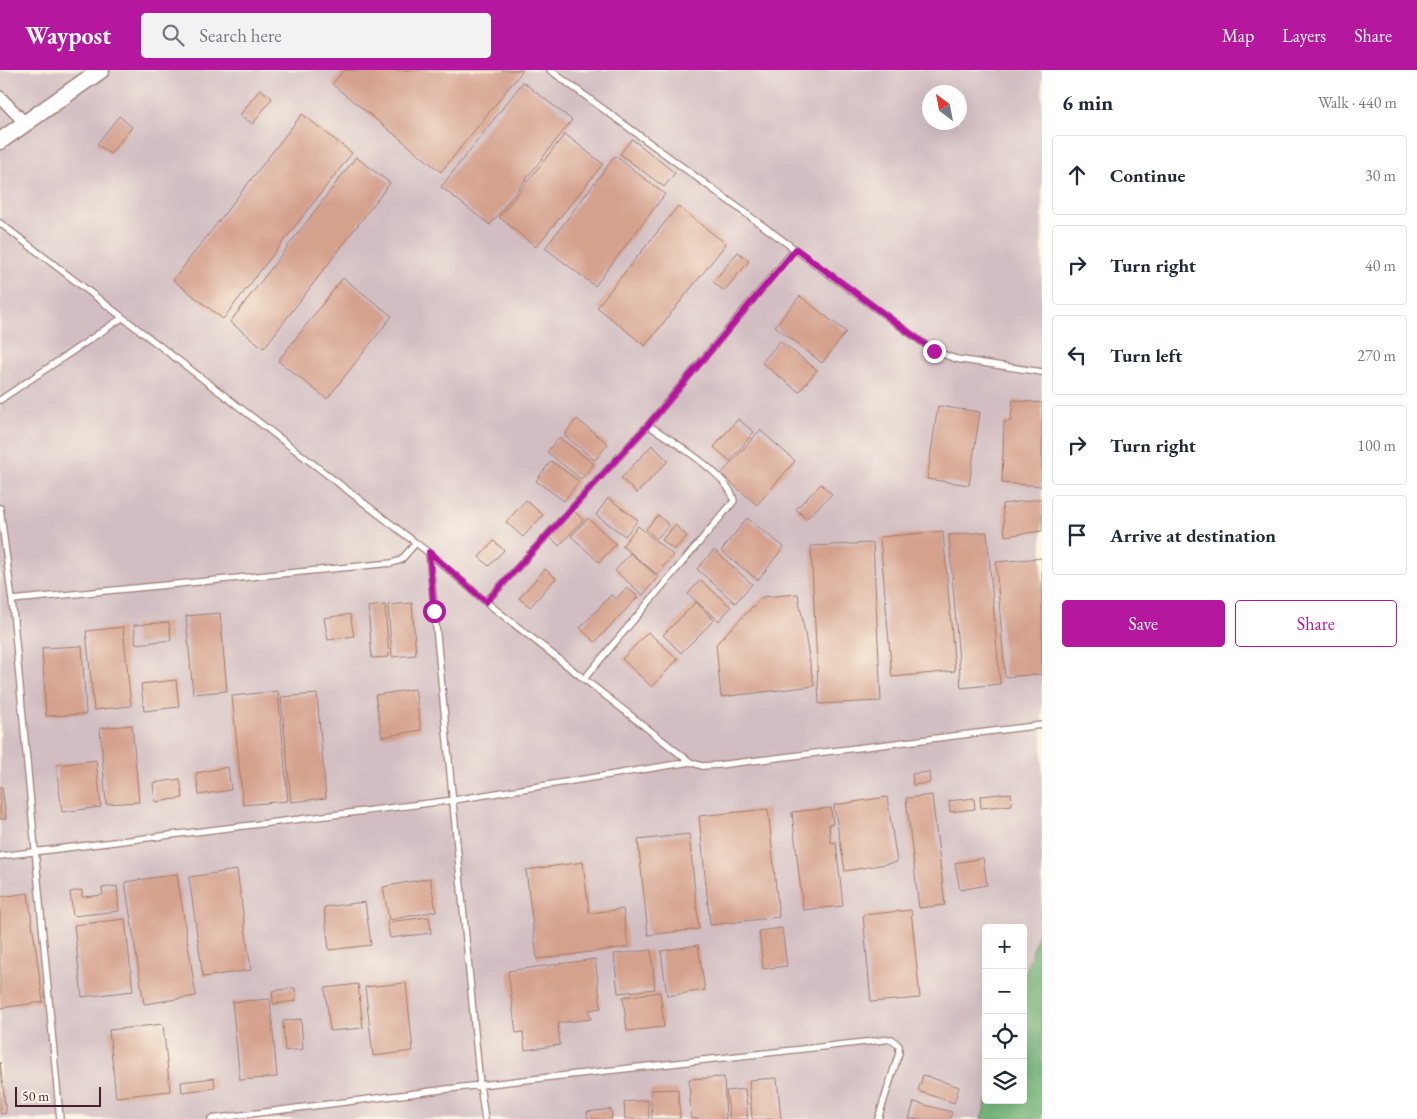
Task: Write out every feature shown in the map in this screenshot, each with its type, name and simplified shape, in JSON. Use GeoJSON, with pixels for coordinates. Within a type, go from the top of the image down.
{"type":"FeatureCollection","features":[{"type":"Feature","properties":{"kind":"street"},"geometry":{"type":"LineString","coordinates":[[0,142],[101,70]]}},
{"type":"Feature","properties":{"kind":"street"},"geometry":{"type":"LineString","coordinates":[[0,97],[25,123]]}},
{"type":"Feature","properties":{"kind":"lane"},"geometry":{"type":"LineString","coordinates":[[550,70],[934,351],[956,359],[1042,372]]}},
{"type":"Feature","properties":{"kind":"lane"},"geometry":{"type":"LineString","coordinates":[[0,223],[416,544],[429,552],[486,602],[690,762],[702,766],[728,764],[1042,725]]}},
{"type":"Feature","properties":{"kind":"lane"},"geometry":{"type":"LineString","coordinates":[[486,602],[648,425],[796,249]]}},
{"type":"Feature","properties":{"kind":"lane"},"geometry":{"type":"LineString","coordinates":[[0,400],[122,318]]}},
{"type":"Feature","properties":{"kind":"lane"},"geometry":{"type":"LineString","coordinates":[[584,678],[734,501],[729,489],[708,468],[669,438],[648,425]]}},
{"type":"Feature","properties":{"kind":"lane"},"geometry":{"type":"LineString","coordinates":[[0,508],[12,600],[60,1119]]}},
{"type":"Feature","properties":{"kind":"lane"},"geometry":{"type":"LineString","coordinates":[[12,600],[392,562],[401,560],[416,544]]}},
{"type":"Feature","properties":{"kind":"lane"},"geometry":{"type":"LineString","coordinates":[[429,552],[480,1085],[485,1119]]}},
{"type":"Feature","properties":{"kind":"lane"},"geometry":{"type":"LineString","coordinates":[[0,856],[454,800],[690,762]]}},
{"type":"Feature","properties":{"kind":"lane"},"geometry":{"type":"LineString","coordinates":[[211,1119],[480,1085],[892,1039],[899,1046],[899,1053],[878,1119]]}},
{"type":"Feature","properties":{"kind":"shaded area"},"geometry":{"type":"Polygon","coordinates":[[[0,70],[1042,70],[1042,920],[1027,969],[1027,924],[982,924],[982,1104],[986,1104],[981,1119],[0,1119],[0,70]]]}},
{"type":"Feature","properties":{"kind":"green space"},"geometry":{"type":"Polygon","coordinates":[[[1042,920],[1042,1119],[981,1119],[986,1104],[1027,1104],[1027,969],[1042,920]]]}},
{"type":"Feature","properties":{"kind":"building"},"geometry":{"type":"Polygon","coordinates":[[[344,70],[523,70],[441,172],[332,84],[344,70]]]}},
{"type":"Feature","properties":{"kind":"building"},"geometry":{"type":"Polygon","coordinates":[[[523,82],[572,120],[490,225],[441,187],[523,82]]]}},
{"type":"Feature","properties":{"kind":"building"},"geometry":{"type":"Polygon","coordinates":[[[260,89],[272,98],[253,124],[240,115],[260,89]]]}},
{"type":"Feature","properties":{"kind":"building"},"geometry":{"type":"Polygon","coordinates":[[[302,114],[352,153],[223,319],[173,280],[302,114]]]}},
{"type":"Feature","properties":{"kind":"building"},"geometry":{"type":"Polygon","coordinates":[[[119,116],[132,127],[110,154],[97,144],[119,116]]]}},
{"type":"Feature","properties":{"kind":"building"},"geometry":{"type":"Polygon","coordinates":[[[565,134],[603,164],[536,247],[499,217],[565,134]]]}},
{"type":"Feature","properties":{"kind":"building"},"geometry":{"type":"Polygon","coordinates":[[[632,139],[675,173],[664,187],[620,154],[632,139]]]}},
{"type":"Feature","properties":{"kind":"building"},"geometry":{"type":"Polygon","coordinates":[[[615,156],[665,194],[595,286],[545,248],[615,156]]]}},
{"type":"Feature","properties":{"kind":"building"},"geometry":{"type":"Polygon","coordinates":[[[356,157],[390,183],[264,348],[230,322],[356,157]]]}},
{"type":"Feature","properties":{"kind":"building"},"geometry":{"type":"Polygon","coordinates":[[[678,206],[726,244],[645,346],[597,307],[678,206]]]}},
{"type":"Feature","properties":{"kind":"building"},"geometry":{"type":"Polygon","coordinates":[[[738,252],[749,261],[724,291],[713,282],[738,252]]]}},
{"type":"Feature","properties":{"kind":"building"},"geometry":{"type":"Polygon","coordinates":[[[343,278],[392,316],[327,399],[278,361],[343,278]]]}},
{"type":"Feature","properties":{"kind":"building"},"geometry":{"type":"Polygon","coordinates":[[[800,296],[846,332],[822,363],[775,326],[800,296]]]}},
{"type":"Feature","properties":{"kind":"building"},"geometry":{"type":"Polygon","coordinates":[[[780,341],[817,370],[799,392],[762,363],[780,341]]]}},
{"type":"Feature","properties":{"kind":"building"},"geometry":{"type":"Polygon","coordinates":[[[1013,400],[1042,403],[1042,486],[1002,483],[1004,422],[1011,421],[1013,400]]]}},
{"type":"Feature","properties":{"kind":"building"},"geometry":{"type":"Polygon","coordinates":[[[938,406],[980,412],[969,485],[927,479],[938,406]]]}},
{"type":"Feature","properties":{"kind":"building"},"geometry":{"type":"Polygon","coordinates":[[[577,419],[608,444],[595,460],[564,435],[577,419]]]}},
{"type":"Feature","properties":{"kind":"building"},"geometry":{"type":"Polygon","coordinates":[[[738,419],[754,432],[730,461],[714,447],[738,419]]]}},
{"type":"Feature","properties":{"kind":"building"},"geometry":{"type":"Polygon","coordinates":[[[760,430],[795,461],[757,505],[721,474],[760,430]]]}},
{"type":"Feature","properties":{"kind":"building"},"geometry":{"type":"Polygon","coordinates":[[[559,437],[594,464],[581,479],[547,452],[559,437]]]}},
{"type":"Feature","properties":{"kind":"building"},"geometry":{"type":"Polygon","coordinates":[[[652,445],[668,461],[637,493],[621,478],[652,445]]]}},
{"type":"Feature","properties":{"kind":"building"},"geometry":{"type":"Polygon","coordinates":[[[551,461],[579,481],[564,501],[536,481],[551,461]]]}},
{"type":"Feature","properties":{"kind":"building"},"geometry":{"type":"Polygon","coordinates":[[[821,484],[832,494],[806,519],[796,509],[821,484]]]}},
{"type":"Feature","properties":{"kind":"building"},"geometry":{"type":"Polygon","coordinates":[[[608,498],[638,520],[625,536],[596,515],[608,498]]]}},
{"type":"Feature","properties":{"kind":"building"},"geometry":{"type":"Polygon","coordinates":[[[1042,499],[1042,531],[1005,536],[1002,504],[1042,499]]]}},
{"type":"Feature","properties":{"kind":"building"},"geometry":{"type":"Polygon","coordinates":[[[526,500],[543,515],[523,537],[506,522],[526,500]]]}},
{"type":"Feature","properties":{"kind":"building"},"geometry":{"type":"Polygon","coordinates":[[[573,510],[583,520],[559,546],[549,536],[573,510]]]}},
{"type":"Feature","properties":{"kind":"building"},"geometry":{"type":"Polygon","coordinates":[[[658,515],[669,525],[656,539],[646,529],[658,515]]]}},
{"type":"Feature","properties":{"kind":"building"},"geometry":{"type":"Polygon","coordinates":[[[588,518],[616,544],[599,562],[571,536],[588,518]]]}},
{"type":"Feature","properties":{"kind":"building"},"geometry":{"type":"Polygon","coordinates":[[[747,518],[784,547],[758,580],[721,551],[747,518]]]}},
{"type":"Feature","properties":{"kind":"building"},"geometry":{"type":"Polygon","coordinates":[[[675,525],[687,536],[674,550],[662,540],[675,525]]]}},
{"type":"Feature","properties":{"kind":"building"},"geometry":{"type":"Polygon","coordinates":[[[638,526],[673,555],[657,574],[622,546],[638,526]]]}},
{"type":"Feature","properties":{"kind":"building"},"geometry":{"type":"Polygon","coordinates":[[[943,531],[955,671],[892,677],[880,537],[943,531]]]}},
{"type":"Feature","properties":{"kind":"building"},"geometry":{"type":"Polygon","coordinates":[[[987,532],[1000,684],[961,688],[949,535],[987,532]]]}},
{"type":"Feature","properties":{"kind":"building"},"geometry":{"type":"Polygon","coordinates":[[[494,541],[504,550],[489,566],[479,557],[494,541]]]}},
{"type":"Feature","properties":{"kind":"building"},"geometry":{"type":"Polygon","coordinates":[[[873,543],[881,701],[819,704],[811,546],[873,543]]]}},
{"type":"Feature","properties":{"kind":"building"},"geometry":{"type":"Polygon","coordinates":[[[714,550],[752,584],[735,603],[697,569],[714,550]]]}},
{"type":"Feature","properties":{"kind":"building"},"geometry":{"type":"Polygon","coordinates":[[[630,553],[658,577],[643,595],[615,571],[630,553]]]}},
{"type":"Feature","properties":{"kind":"building"},"geometry":{"type":"Polygon","coordinates":[[[1042,558],[1042,674],[1005,677],[996,562],[1042,558]]]}},
{"type":"Feature","properties":{"kind":"building"},"geometry":{"type":"Polygon","coordinates":[[[545,569],[556,578],[530,607],[519,598],[545,569]]]}},
{"type":"Feature","properties":{"kind":"building"},"geometry":{"type":"Polygon","coordinates":[[[700,580],[731,607],[719,621],[688,594],[700,580]]]}},
{"type":"Feature","properties":{"kind":"building"},"geometry":{"type":"Polygon","coordinates":[[[627,587],[638,597],[595,642],[580,628],[611,595],[616,599],[627,587]]]}},
{"type":"Feature","properties":{"kind":"building"},"geometry":{"type":"Polygon","coordinates":[[[798,594],[814,686],[721,697],[716,644],[762,597],[798,594]]]}},
{"type":"Feature","properties":{"kind":"building"},"geometry":{"type":"Polygon","coordinates":[[[696,602],[714,620],[681,653],[663,635],[696,602]]]}},
{"type":"Feature","properties":{"kind":"building"},"geometry":{"type":"Polygon","coordinates":[[[412,603],[416,655],[392,657],[388,605],[412,603]]]}},
{"type":"Feature","properties":{"kind":"building"},"geometry":{"type":"Polygon","coordinates":[[[385,605],[389,657],[372,658],[368,607],[385,605]]]}},
{"type":"Feature","properties":{"kind":"building"},"geometry":{"type":"Polygon","coordinates":[[[220,613],[227,691],[193,694],[186,616],[220,613]]]}},
{"type":"Feature","properties":{"kind":"building"},"geometry":{"type":"Polygon","coordinates":[[[350,614],[354,636],[328,640],[324,618],[350,614]]]}},
{"type":"Feature","properties":{"kind":"building"},"geometry":{"type":"Polygon","coordinates":[[[169,622],[171,640],[136,644],[134,625],[169,622]]]}},
{"type":"Feature","properties":{"kind":"building"},"geometry":{"type":"Polygon","coordinates":[[[123,627],[131,706],[94,710],[86,631],[123,627]]]}},
{"type":"Feature","properties":{"kind":"building"},"geometry":{"type":"Polygon","coordinates":[[[648,632],[678,659],[652,687],[622,659],[648,632]]]}},
{"type":"Feature","properties":{"kind":"building"},"geometry":{"type":"Polygon","coordinates":[[[82,646],[86,714],[46,716],[42,648],[82,646]]]}},
{"type":"Feature","properties":{"kind":"building"},"geometry":{"type":"Polygon","coordinates":[[[176,680],[179,707],[144,711],[141,684],[176,680]]]}},
{"type":"Feature","properties":{"kind":"building"},"geometry":{"type":"Polygon","coordinates":[[[415,689],[421,730],[382,737],[375,695],[415,689]]]}},
{"type":"Feature","properties":{"kind":"building"},"geometry":{"type":"Polygon","coordinates":[[[278,691],[288,801],[243,805],[232,696],[278,691]]]}},
{"type":"Feature","properties":{"kind":"building"},"geometry":{"type":"Polygon","coordinates":[[[317,694],[326,798],[291,802],[281,697],[317,694]]]}},
{"type":"Feature","properties":{"kind":"building"},"geometry":{"type":"Polygon","coordinates":[[[132,725],[139,802],[106,804],[100,728],[132,725]]]}},
{"type":"Feature","properties":{"kind":"building"},"geometry":{"type":"Polygon","coordinates":[[[96,760],[101,807],[62,812],[56,765],[96,760]]]}},
{"type":"Feature","properties":{"kind":"building"},"geometry":{"type":"Polygon","coordinates":[[[228,767],[231,790],[199,795],[196,773],[228,767]]]}},
{"type":"Feature","properties":{"kind":"building"},"geometry":{"type":"Polygon","coordinates":[[[929,772],[930,783],[913,785],[912,774],[929,772]]]}},
{"type":"Feature","properties":{"kind":"building"},"geometry":{"type":"Polygon","coordinates":[[[180,779],[183,798],[155,802],[153,783],[180,779]]]}},
{"type":"Feature","properties":{"kind":"building"},"geometry":{"type":"Polygon","coordinates":[[[0,787],[2,787],[6,819],[0,819],[0,787]]]}},
{"type":"Feature","properties":{"kind":"building"},"geometry":{"type":"Polygon","coordinates":[[[1011,793],[1012,805],[981,808],[980,796],[1011,793]]]}},
{"type":"Feature","properties":{"kind":"building"},"geometry":{"type":"Polygon","coordinates":[[[932,795],[945,905],[919,908],[906,798],[932,795]]]}},
{"type":"Feature","properties":{"kind":"building"},"geometry":{"type":"Polygon","coordinates":[[[887,797],[897,862],[845,871],[834,805],[887,797]]]}},
{"type":"Feature","properties":{"kind":"building"},"geometry":{"type":"Polygon","coordinates":[[[974,798],[975,809],[950,812],[949,801],[974,798]]]}},
{"type":"Feature","properties":{"kind":"building"},"geometry":{"type":"Polygon","coordinates":[[[831,808],[833,824],[829,824],[831,843],[836,842],[843,906],[803,910],[792,812],[831,808]]]}},
{"type":"Feature","properties":{"kind":"building"},"geometry":{"type":"Polygon","coordinates":[[[768,809],[779,917],[710,925],[699,816],[768,809]]]}},
{"type":"Feature","properties":{"kind":"building"},"geometry":{"type":"Polygon","coordinates":[[[689,834],[699,929],[648,935],[638,840],[689,834]]]}},
{"type":"Feature","properties":{"kind":"building"},"geometry":{"type":"Polygon","coordinates":[[[983,858],[987,885],[960,890],[955,863],[983,858]]]}},
{"type":"Feature","properties":{"kind":"building"},"geometry":{"type":"Polygon","coordinates":[[[583,862],[589,913],[623,909],[628,947],[537,959],[526,870],[583,862]]]}},
{"type":"Feature","properties":{"kind":"building"},"geometry":{"type":"Polygon","coordinates":[[[237,870],[251,970],[203,977],[189,877],[237,870]]]}},
{"type":"Feature","properties":{"kind":"building"},"geometry":{"type":"Polygon","coordinates":[[[177,874],[196,996],[144,1004],[125,882],[177,874]]]}},
{"type":"Feature","properties":{"kind":"building"},"geometry":{"type":"Polygon","coordinates":[[[430,878],[436,911],[389,920],[383,887],[430,878]]]}},
{"type":"Feature","properties":{"kind":"building"},"geometry":{"type":"Polygon","coordinates":[[[117,886],[119,911],[73,916],[70,892],[82,890],[82,897],[103,895],[102,888],[117,886]]]}},
{"type":"Feature","properties":{"kind":"building"},"geometry":{"type":"Polygon","coordinates":[[[28,893],[43,1002],[0,1008],[0,897],[28,893]]]}},
{"type":"Feature","properties":{"kind":"building"},"geometry":{"type":"Polygon","coordinates":[[[365,902],[371,945],[329,950],[324,907],[365,902]]]}},
{"type":"Feature","properties":{"kind":"building"},"geometry":{"type":"Polygon","coordinates":[[[911,910],[920,998],[871,1002],[863,915],[911,910]]]}},
{"type":"Feature","properties":{"kind":"building"},"geometry":{"type":"Polygon","coordinates":[[[429,917],[431,933],[390,938],[387,922],[429,917]]]}},
{"type":"Feature","properties":{"kind":"building"},"geometry":{"type":"Polygon","coordinates":[[[125,919],[133,991],[82,997],[74,925],[125,919]]]}},
{"type":"Feature","properties":{"kind":"building"},"geometry":{"type":"Polygon","coordinates":[[[782,928],[787,966],[763,969],[759,931],[782,928]]]}},
{"type":"Feature","properties":{"kind":"building"},"geometry":{"type":"Polygon","coordinates":[[[698,945],[705,990],[667,996],[661,951],[698,945]]]}},
{"type":"Feature","properties":{"kind":"building"},"geometry":{"type":"Polygon","coordinates":[[[651,950],[655,989],[618,993],[614,954],[651,950]]]}},
{"type":"Feature","properties":{"kind":"building"},"geometry":{"type":"Polygon","coordinates":[[[595,959],[601,1008],[589,1010],[591,1019],[558,1023],[560,1045],[525,1050],[523,1032],[516,1033],[508,971],[595,959]]]}},
{"type":"Feature","properties":{"kind":"building"},"geometry":{"type":"Polygon","coordinates":[[[406,983],[413,1051],[373,1056],[365,987],[406,983]]]}},
{"type":"Feature","properties":{"kind":"building"},"geometry":{"type":"Polygon","coordinates":[[[358,984],[363,1028],[330,1031],[325,988],[358,984]]]}},
{"type":"Feature","properties":{"kind":"building"},"geometry":{"type":"Polygon","coordinates":[[[295,988],[296,1001],[273,1004],[272,991],[295,988]]]}},
{"type":"Feature","properties":{"kind":"building"},"geometry":{"type":"Polygon","coordinates":[[[660,992],[664,1027],[627,1031],[623,997],[660,992]]]}},
{"type":"Feature","properties":{"kind":"building"},"geometry":{"type":"Polygon","coordinates":[[[270,999],[277,1077],[240,1080],[232,1002],[270,999]]]}},
{"type":"Feature","properties":{"kind":"building"},"geometry":{"type":"Polygon","coordinates":[[[301,1019],[303,1049],[285,1051],[283,1021],[301,1019]]]}},
{"type":"Feature","properties":{"kind":"building"},"geometry":{"type":"Polygon","coordinates":[[[163,1024],[170,1091],[116,1097],[109,1030],[163,1024]]]}},
{"type":"Feature","properties":{"kind":"building"},"geometry":{"type":"Polygon","coordinates":[[[0,1062],[6,1113],[0,1114],[0,1062]]]}},
{"type":"Feature","properties":{"kind":"building"},"geometry":{"type":"Polygon","coordinates":[[[923,1075],[959,1087],[954,1103],[918,1091],[923,1075]]]}},
{"type":"Feature","properties":{"kind":"building"},"geometry":{"type":"Polygon","coordinates":[[[724,1077],[726,1119],[691,1119],[689,1079],[724,1077]]]}},
{"type":"Feature","properties":{"kind":"building"},"geometry":{"type":"Polygon","coordinates":[[[214,1078],[215,1088],[182,1092],[181,1082],[214,1078]]]}},
{"type":"Feature","properties":{"kind":"building"},"geometry":{"type":"Polygon","coordinates":[[[777,1078],[781,1119],[752,1119],[749,1080],[777,1078]]]}},
{"type":"Feature","properties":{"kind":"building"},"geometry":{"type":"Polygon","coordinates":[[[678,1089],[680,1119],[652,1119],[650,1090],[678,1089]]]}},
{"type":"Feature","properties":{"kind":"building"},"geometry":{"type":"Polygon","coordinates":[[[745,1089],[748,1119],[730,1119],[726,1091],[745,1089]]]}},
{"type":"Feature","properties":{"kind":"building"},"geometry":{"type":"Polygon","coordinates":[[[648,1100],[649,1119],[625,1119],[624,1102],[648,1100]]]}},
{"type":"Feature","properties":{"kind":"building"},"geometry":{"type":"Polygon","coordinates":[[[914,1102],[952,1112],[950,1119],[909,1119],[914,1102]]]}},
{"type":"Feature","properties":{"kind":"building"},"geometry":{"type":"Polygon","coordinates":[[[611,1109],[612,1119],[588,1119],[587,1112],[611,1109]]]}},
{"type":"Feature","properties":{"kind":"route"},"geometry":{"type":"LineString","coordinates":[[434,611],[429,552],[486,602],[648,425],[796,249],[934,351]]}}]}
